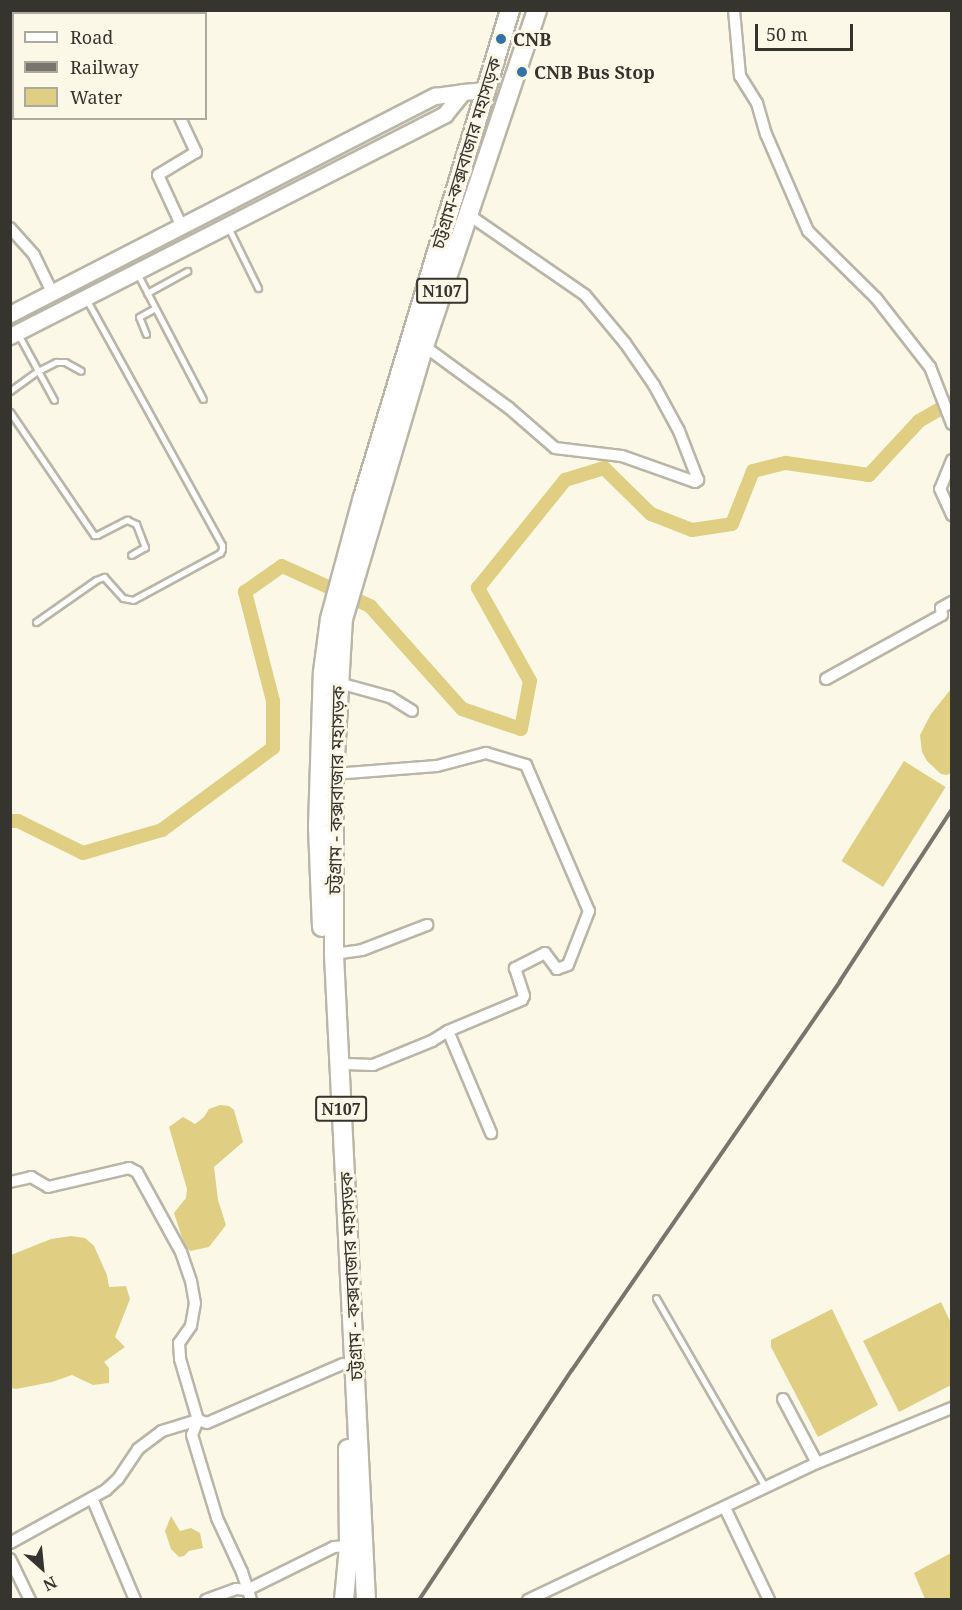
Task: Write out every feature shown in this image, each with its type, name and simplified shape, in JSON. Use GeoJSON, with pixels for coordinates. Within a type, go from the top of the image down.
{"type":"FeatureCollection","features":[{"type":"Feature","properties":{"kind":"highway","name":"চট্টগ্রাম-কক্সবাজার মহাসড়ক"},"geometry":{"type":"LineString","coordinates":[[349,573],[510,10]]}},
{"type":"Feature","properties":{"kind":"highway","name":"N107"},"geometry":{"type":"LineString","coordinates":[[344,1599],[349,1546],[343,1364],[318,827],[323,672],[349,573],[537,10]]}},
{"type":"Feature","properties":{"kind":"highway","name":"চট্টগ্রাম - কক্সবাজার মহাসড়ক"},"geometry":{"type":"LineString","coordinates":[[336,619],[339,682],[334,774],[334,954],[366,1599]]}},
{"type":"Feature","properties":{"kind":"street"},"geometry":{"type":"LineString","coordinates":[[734,10],[740,76],[756,103],[766,134],[808,231],[876,298],[930,367],[950,420]]}},
{"type":"Feature","properties":{"kind":"street"},"geometry":{"type":"LineString","coordinates":[[10,314],[435,96],[486,90]]}},
{"type":"Feature","properties":{"kind":"street"},"geometry":{"type":"LineString","coordinates":[[14,334],[445,114],[463,92]]}},
{"type":"Feature","properties":{"kind":"street"},"geometry":{"type":"LineString","coordinates":[[181,120],[196,152],[158,175],[182,227]]}},
{"type":"Feature","properties":{"kind":"street"},"geometry":{"type":"LineString","coordinates":[[424,346],[509,408],[555,448],[622,456],[695,482],[698,480],[679,431],[654,385],[625,344],[585,295],[469,215]]}},
{"type":"Feature","properties":{"kind":"street"},"geometry":{"type":"LineString","coordinates":[[10,228],[34,255],[52,292]]}},
{"type":"Feature","properties":{"kind":"street"},"geometry":{"type":"LineString","coordinates":[[951,460],[940,489],[951,515]]}},
{"type":"Feature","properties":{"kind":"street"},"geometry":{"type":"LineString","coordinates":[[826,679],[942,615],[941,608],[951,602]]}},
{"type":"Feature","properties":{"kind":"street"},"geometry":{"type":"LineString","coordinates":[[339,682],[390,697],[412,711]]}},
{"type":"Feature","properties":{"kind":"street"},"geometry":{"type":"LineString","coordinates":[[334,774],[437,766],[486,753],[526,765],[589,911],[568,965],[557,969],[545,953],[516,967],[515,972],[524,999],[373,1065],[338,1064]]}},
{"type":"Feature","properties":{"kind":"street"},"geometry":{"type":"LineString","coordinates":[[334,954],[362,950],[427,925]]}},
{"type":"Feature","properties":{"kind":"street"},"geometry":{"type":"LineString","coordinates":[[448,1031],[491,1133]]}},
{"type":"Feature","properties":{"kind":"street"},"geometry":{"type":"LineString","coordinates":[[10,1182],[31,1177],[48,1187],[129,1167],[137,1172],[181,1252],[191,1281],[195,1303],[191,1326],[179,1343],[180,1359],[198,1420],[192,1435],[217,1518],[228,1547],[243,1572],[249,1595]]}},
{"type":"Feature","properties":{"kind":"street"},"geometry":{"type":"LineString","coordinates":[[10,1543],[92,1498],[118,1479],[138,1449],[162,1431],[198,1420],[207,1423],[343,1364]]}},
{"type":"Feature","properties":{"kind":"street"},"geometry":{"type":"LineString","coordinates":[[783,1399],[817,1463]]}},
{"type":"Feature","properties":{"kind":"street"},"geometry":{"type":"LineString","coordinates":[[528,1599],[817,1463],[951,1408]]}},
{"type":"Feature","properties":{"kind":"street"},"geometry":{"type":"LineString","coordinates":[[92,1498],[135,1599]]}},
{"type":"Feature","properties":{"kind":"street"},"geometry":{"type":"LineString","coordinates":[[725,1508],[769,1599]]}},
{"type":"Feature","properties":{"kind":"street"},"geometry":{"type":"LineString","coordinates":[[249,1595],[334,1547],[349,1546]]}},
{"type":"Feature","properties":{"kind":"street"},"geometry":{"type":"LineString","coordinates":[[10,1559],[30,1599]]}},
{"type":"Feature","properties":{"kind":"street"},"geometry":{"type":"LineString","coordinates":[[206,1599],[236,1589],[249,1595]]}},
{"type":"Feature","properties":{"kind":"lane"},"geometry":{"type":"LineString","coordinates":[[228,225],[258,288]]}},
{"type":"Feature","properties":{"kind":"lane"},"geometry":{"type":"LineString","coordinates":[[147,293],[187,271]]}},
{"type":"Feature","properties":{"kind":"lane"},"geometry":{"type":"LineString","coordinates":[[136,272],[203,399]]}},
{"type":"Feature","properties":{"kind":"lane"},"geometry":{"type":"LineString","coordinates":[[36,622],[96,580],[104,577],[123,598],[133,600],[220,553],[222,549],[222,544],[85,298]]}},
{"type":"Feature","properties":{"kind":"lane"},"geometry":{"type":"LineString","coordinates":[[146,334],[139,317],[155,308]]}},
{"type":"Feature","properties":{"kind":"lane"},"geometry":{"type":"LineString","coordinates":[[14,334],[54,400]]}},
{"type":"Feature","properties":{"kind":"lane"},"geometry":{"type":"LineString","coordinates":[[10,391],[38,371],[61,362],[81,371]]}},
{"type":"Feature","properties":{"kind":"lane"},"geometry":{"type":"LineString","coordinates":[[10,412],[94,535],[97,536],[127,520],[136,524],[146,544],[144,548],[131,555]]}},
{"type":"Feature","properties":{"kind":"lane"},"geometry":{"type":"LineString","coordinates":[[656,1298],[766,1488]]}},
{"type":"Feature","properties":{"kind":"water"},"geometry":{"type":"Polygon","coordinates":[[[951,689],[951,773],[947,775],[941,774],[927,761],[922,752],[920,735],[931,714],[951,689]]]}},
{"type":"Feature","properties":{"kind":"water"},"geometry":{"type":"Polygon","coordinates":[[[904,761],[946,787],[883,887],[841,861],[904,761]]]}},
{"type":"Feature","properties":{"kind":"water"},"geometry":{"type":"Polygon","coordinates":[[[220,1105],[229,1106],[234,1110],[243,1142],[214,1167],[218,1200],[226,1225],[209,1247],[190,1251],[184,1244],[174,1213],[186,1198],[187,1189],[169,1127],[183,1117],[195,1124],[204,1117],[209,1109],[220,1105]]]}},
{"type":"Feature","properties":{"kind":"water"},"geometry":{"type":"Polygon","coordinates":[[[71,1236],[85,1238],[94,1246],[107,1275],[109,1287],[126,1286],[130,1299],[115,1337],[125,1347],[104,1362],[109,1368],[109,1383],[93,1385],[72,1375],[52,1382],[11,1388],[11,1255],[51,1239],[71,1236]]]}},
{"type":"Feature","properties":{"kind":"water"},"geometry":{"type":"Polygon","coordinates":[[[941,1302],[951,1323],[951,1385],[899,1412],[863,1341],[941,1302]]]}},
{"type":"Feature","properties":{"kind":"water"},"geometry":{"type":"Polygon","coordinates":[[[832,1309],[878,1405],[818,1437],[771,1347],[771,1340],[832,1309]]]}},
{"type":"Feature","properties":{"kind":"water"},"geometry":{"type":"Polygon","coordinates":[[[171,1516],[180,1531],[191,1528],[200,1533],[203,1548],[189,1551],[179,1557],[171,1549],[165,1531],[171,1516]]]}},
{"type":"Feature","properties":{"kind":"water"},"geometry":{"type":"Polygon","coordinates":[[[951,1553],[951,1599],[925,1599],[914,1573],[951,1553]]]}},
{"type":"Feature","properties":{"kind":"waterway"},"geometry":{"type":"LineString","coordinates":[[10,821],[18,821],[83,853],[162,830],[273,748],[273,701],[245,592],[282,566],[370,606],[462,709],[521,729],[530,681],[478,588],[565,480],[604,468],[651,514],[692,530],[732,524],[753,471],[786,463],[869,475],[919,421],[952,402]]}},
{"type":"Feature","properties":{"kind":"railway"},"geometry":{"type":"LineString","coordinates":[[419,1600],[572,1370],[840,981],[952,809]]}},
{"type":"Feature","properties":{"kind":"place","name":"CNB"},"geometry":{"type":"Point","coordinates":[501,39]}},
{"type":"Feature","properties":{"kind":"place","name":"CNB Bus Stop"},"geometry":{"type":"Point","coordinates":[522,72]}}]}
